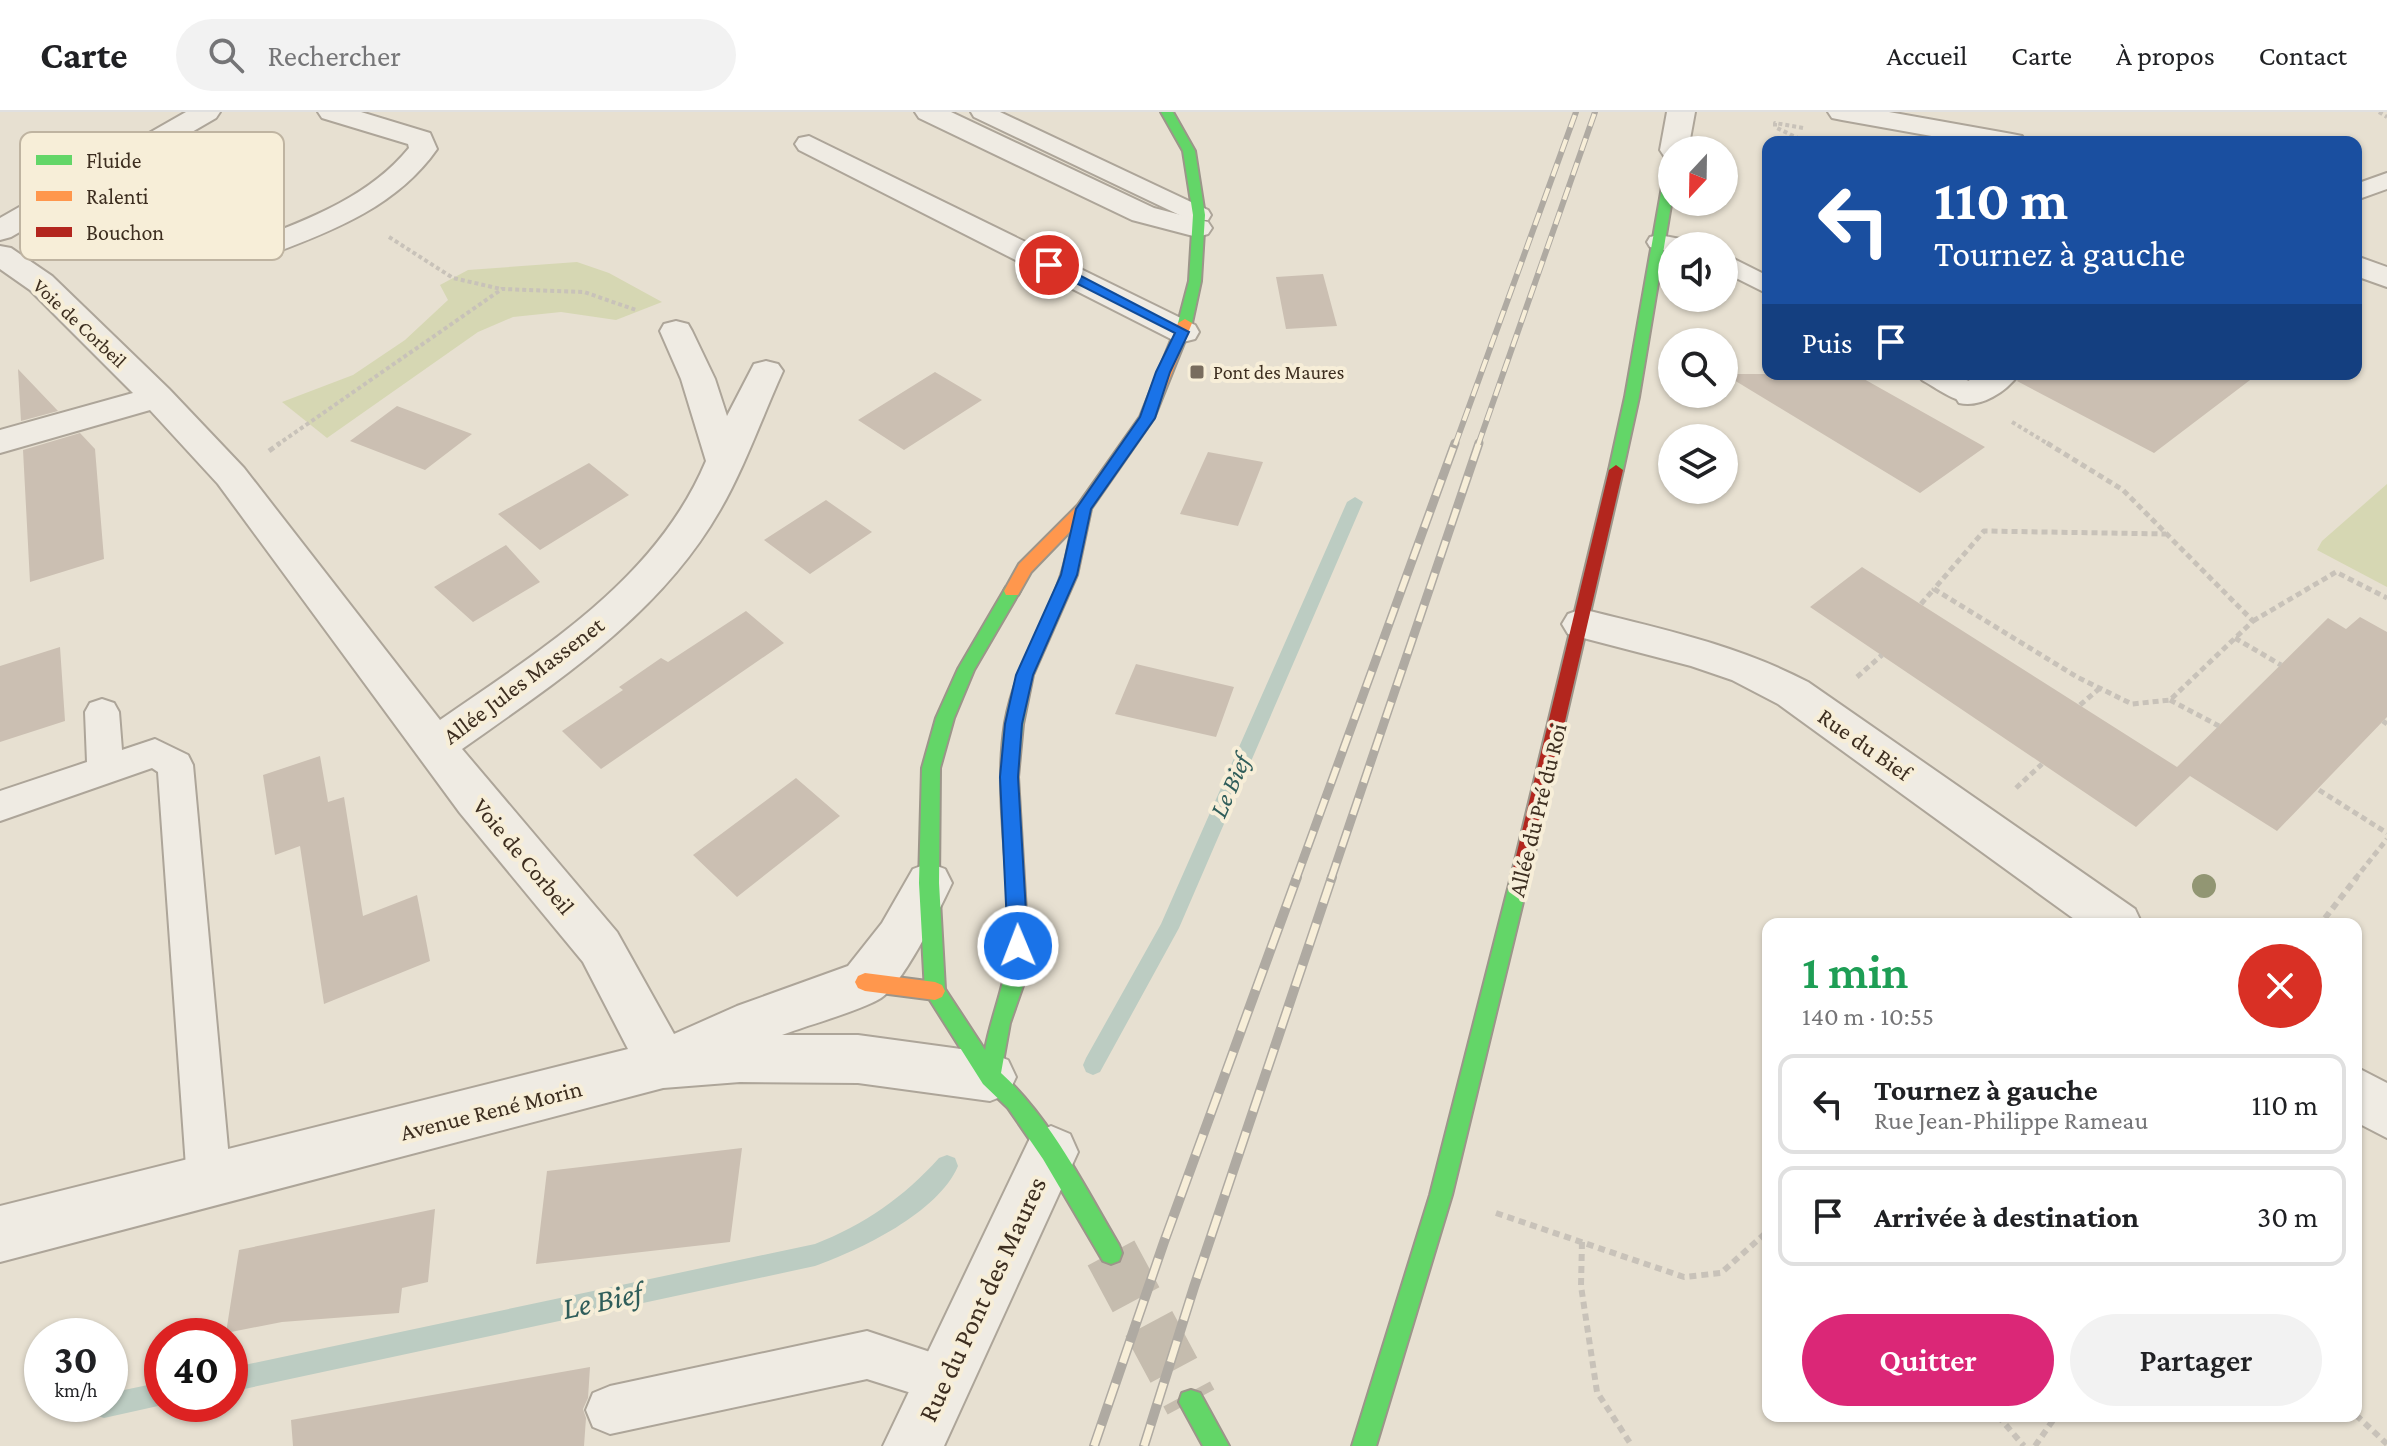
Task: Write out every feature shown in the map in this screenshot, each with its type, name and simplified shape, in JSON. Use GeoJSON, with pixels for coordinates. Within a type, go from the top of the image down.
{"type":"FeatureCollection","features":[{"type":"Feature","properties":{"kind":"street"},"geometry":{"type":"LineString","coordinates":[[171,132],[206,112]]}},
{"type":"Feature","properties":{"kind":"street"},"geometry":{"type":"LineString","coordinates":[[284,238],[351,209],[411,166],[423,149],[420,139],[332,112]]}},
{"type":"Feature","properties":{"kind":"street"},"geometry":{"type":"LineString","coordinates":[[929,112],[1143,214],[1198,221]]}},
{"type":"Feature","properties":{"kind":"street"},"geometry":{"type":"LineString","coordinates":[[1111,1253],[1051,1152],[1016,1101],[990,1077],[935,991],[929,883],[931,768],[945,718],[966,669],[1025,568],[1083,509],[1147,418],[1163,372],[1183,332],[1195,281],[1198,221],[1189,151],[1167,112]]}},
{"type":"Feature","properties":{"kind":"street"},"geometry":{"type":"LineString","coordinates":[[1677,136],[1681,112]]}},
{"type":"Feature","properties":{"kind":"street"},"geometry":{"type":"LineString","coordinates":[[1842,112],[1978,136]]}},
{"type":"Feature","properties":{"kind":"street"},"geometry":{"type":"LineString","coordinates":[[809,144],[1183,332]]}},
{"type":"Feature","properties":{"kind":"street"},"geometry":{"type":"LineString","coordinates":[[0,231],[20,219]]}},
{"type":"Feature","properties":{"kind":"street","name":"Voie de Corbeil"},"geometry":{"type":"LineString","coordinates":[[0,255],[41,283],[157,397],[231,476],[476,800],[600,947],[663,1064]]}},
{"type":"Feature","properties":{"kind":"street"},"geometry":{"type":"LineString","coordinates":[[2362,268],[2387,278]]}},
{"type":"Feature","properties":{"kind":"street","name":"Allée du Pré du Roi"},"geometry":{"type":"LineString","coordinates":[[1364,1446],[1441,1195],[1582,624],[1658,294]]}},
{"type":"Feature","properties":{"kind":"street"},"geometry":{"type":"LineString","coordinates":[[676,331],[698,379],[724,461]]}},
{"type":"Feature","properties":{"kind":"street","name":"Allée Jules Massenet"},"geometry":{"type":"LineString","coordinates":[[435,746],[586,638],[655,572],[700,512],[766,371]]}},
{"type":"Feature","properties":{"kind":"street"},"geometry":{"type":"LineString","coordinates":[[1971,395],[1993,380]]}},
{"type":"Feature","properties":{"kind":"street","name":"Voie de Corbeil"},"geometry":{"type":"LineString","coordinates":[[0,442],[157,397]]}},
{"type":"Feature","properties":{"kind":"street"},"geometry":{"type":"LineString","coordinates":[[990,1077],[1000,1023],[1015,980],[1018,946],[1009,777],[1014,724],[1025,675],[1069,575],[1083,509]]}},
{"type":"Feature","properties":{"kind":"street","name":"Rue du Bief"},"geometry":{"type":"LineString","coordinates":[[1582,624],[1696,652],[1747,669],[1793,693],[2110,918]]}},
{"type":"Feature","properties":{"kind":"street"},"geometry":{"type":"LineString","coordinates":[[865,982],[899,938],[929,883]]}},
{"type":"Feature","properties":{"kind":"street"},"geometry":{"type":"LineString","coordinates":[[663,1064],[755,1022],[865,982],[935,991]]}},
{"type":"Feature","properties":{"kind":"street","name":"Avenue René Morin"},"geometry":{"type":"LineString","coordinates":[[0,1234],[663,1064],[740,1058],[858,1059],[990,1077]]}},
{"type":"Feature","properties":{"kind":"street"},"geometry":{"type":"LineString","coordinates":[[2362,1095],[2387,1113]]}},
{"type":"Feature","properties":{"kind":"street","name":"Rue du Pont des Maures"},"geometry":{"type":"LineString","coordinates":[[913,1446],[943,1379],[1018,1232],[1051,1152]]}},
{"type":"Feature","properties":{"kind":"street"},"geometry":{"type":"LineString","coordinates":[[1191,1402],[1217,1446]]}},
{"type":"Feature","properties":{"kind":"lane"},"geometry":{"type":"LineString","coordinates":[[982,112],[1198,221]]}},
{"type":"Feature","properties":{"kind":"lane"},"geometry":{"type":"LineString","coordinates":[[2362,191],[2385,181]]}},
{"type":"Feature","properties":{"kind":"lane"},"geometry":{"type":"LineString","coordinates":[[1738,270],[1762,283]]}},
{"type":"Feature","properties":{"kind":"lane"},"geometry":{"type":"LineString","coordinates":[[1943,380],[1971,395]]}},
{"type":"Feature","properties":{"kind":"lane"},"geometry":{"type":"LineString","coordinates":[[102,712],[105,770]]}},
{"type":"Feature","properties":{"kind":"lane"},"geometry":{"type":"LineString","coordinates":[[0,806],[155,753],[175,765],[209,1181]]}},
{"type":"Feature","properties":{"kind":"lane"},"geometry":{"type":"LineString","coordinates":[[610,1410],[867,1355],[943,1379]]}},
{"type":"Feature","properties":{"kind":"path"},"geometry":{"type":"LineString","coordinates":[[2379,112],[2387,117]]}},
{"type":"Feature","properties":{"kind":"path"},"geometry":{"type":"LineString","coordinates":[[351,209],[442,275],[466,285],[584,292],[620,302],[676,331]]}},
{"type":"Feature","properties":{"kind":"path"},"geometry":{"type":"LineString","coordinates":[[231,476],[315,422],[502,289]]}},
{"type":"Feature","properties":{"kind":"path"},"geometry":{"type":"LineString","coordinates":[[1971,395],[2123,490],[2253,621]]}},
{"type":"Feature","properties":{"kind":"path"},"geometry":{"type":"LineString","coordinates":[[1921,604],[1984,531],[2166,534]]}},
{"type":"Feature","properties":{"kind":"path"},"geometry":{"type":"LineString","coordinates":[[2170,700],[2253,621],[2336,572],[2387,598]]}},
{"type":"Feature","properties":{"kind":"path"},"geometry":{"type":"LineString","coordinates":[[1934,589],[2132,704],[2170,700],[2219,726]]}},
{"type":"Feature","properties":{"kind":"path"},"geometry":{"type":"LineString","coordinates":[[2235,638],[2281,665]]}},
{"type":"Feature","properties":{"kind":"path"},"geometry":{"type":"LineString","coordinates":[[2080,705],[2100,688]]}},
{"type":"Feature","properties":{"kind":"path"},"geometry":{"type":"LineString","coordinates":[[2009,795],[2042,764]]}},
{"type":"Feature","properties":{"kind":"path"},"geometry":{"type":"LineString","coordinates":[[2319,790],[2387,836],[2325,918]]}},
{"type":"Feature","properties":{"kind":"path"},"geometry":{"type":"LineString","coordinates":[[1441,1195],[1684,1277],[1721,1273],[1762,1236]]}},
{"type":"Feature","properties":{"kind":"path"},"geometry":{"type":"LineString","coordinates":[[1582,1242],[1581,1286],[1597,1392],[1632,1446]]}},
{"type":"Feature","properties":{"kind":"path"},"geometry":{"type":"LineString","coordinates":[[2362,1421],[2387,1444]]}},
{"type":"Feature","properties":{"kind":"path"},"geometry":{"type":"LineString","coordinates":[[2003,1422],[2024,1446]]}},
{"type":"Feature","properties":{"kind":"path"},"geometry":{"type":"LineString","coordinates":[[2035,1446],[2052,1422]]}},
{"type":"Feature","properties":{"kind":"green space"},"geometry":{"type":"Polygon","coordinates":[[[577,262],[609,273],[662,302],[616,320],[561,312],[513,317],[478,332],[327,438],[282,402],[353,375],[405,340],[448,300],[440,285],[468,270],[577,262]]]}},
{"type":"Feature","properties":{"kind":"green space"},"geometry":{"type":"Polygon","coordinates":[[[2387,484],[2387,587],[2317,550],[2322,541],[2387,484]]]}},
{"type":"Feature","properties":{"kind":"building"},"geometry":{"type":"Polygon","coordinates":[[[1323,274],[1337,326],[1286,329],[1276,277],[1323,274]]]}},
{"type":"Feature","properties":{"kind":"building"},"geometry":{"type":"Polygon","coordinates":[[[18,369],[58,411],[21,421],[18,369]]]}},
{"type":"Feature","properties":{"kind":"building"},"geometry":{"type":"Polygon","coordinates":[[[935,372],[982,400],[904,450],[858,420],[935,372]]]}},
{"type":"Feature","properties":{"kind":"building"},"geometry":{"type":"Polygon","coordinates":[[[1738,374],[1762,374],[1762,380],[1866,380],[1985,447],[1920,493],[1738,382],[1738,374]]]}},
{"type":"Feature","properties":{"kind":"building"},"geometry":{"type":"Polygon","coordinates":[[[2018,380],[2250,380],[2154,453],[2018,380]]]}},
{"type":"Feature","properties":{"kind":"building"},"geometry":{"type":"Polygon","coordinates":[[[397,406],[472,434],[425,470],[350,441],[397,406]]]}},
{"type":"Feature","properties":{"kind":"building"},"geometry":{"type":"Polygon","coordinates":[[[80,433],[95,449],[104,559],[30,582],[23,450],[80,433]]]}},
{"type":"Feature","properties":{"kind":"building"},"geometry":{"type":"Polygon","coordinates":[[[1208,452],[1263,462],[1238,526],[1180,514],[1208,452]]]}},
{"type":"Feature","properties":{"kind":"building"},"geometry":{"type":"Polygon","coordinates":[[[589,463],[629,495],[540,550],[498,514],[589,463]]]}},
{"type":"Feature","properties":{"kind":"building"},"geometry":{"type":"Polygon","coordinates":[[[826,500],[872,532],[810,574],[764,540],[826,500]]]}},
{"type":"Feature","properties":{"kind":"building"},"geometry":{"type":"Polygon","coordinates":[[[506,545],[540,582],[473,622],[434,587],[506,545]]]}},
{"type":"Feature","properties":{"kind":"building"},"geometry":{"type":"Polygon","coordinates":[[[1862,567],[2177,767],[2328,618],[2346,629],[2360,617],[2387,632],[2387,717],[2277,831],[2190,776],[2136,827],[1810,607],[1862,567]]]}},
{"type":"Feature","properties":{"kind":"building"},"geometry":{"type":"Polygon","coordinates":[[[746,611],[784,643],[601,769],[562,731],[623,690],[619,687],[661,658],[668,662],[746,611]]]}},
{"type":"Feature","properties":{"kind":"building"},"geometry":{"type":"Polygon","coordinates":[[[60,647],[65,721],[0,742],[0,666],[60,647]]]}},
{"type":"Feature","properties":{"kind":"building"},"geometry":{"type":"Polygon","coordinates":[[[1136,664],[1234,687],[1216,737],[1115,714],[1136,664]]]}},
{"type":"Feature","properties":{"kind":"building"},"geometry":{"type":"Polygon","coordinates":[[[320,756],[328,802],[344,797],[363,916],[417,895],[430,961],[324,1004],[300,846],[275,855],[263,775],[320,756]]]}},
{"type":"Feature","properties":{"kind":"building"},"geometry":{"type":"Polygon","coordinates":[[[796,778],[840,816],[737,897],[693,855],[796,778]]]}},
{"type":"Feature","properties":{"kind":"building"},"geometry":{"type":"Polygon","coordinates":[[[742,1148],[730,1242],[536,1264],[547,1171],[742,1148]]]}},
{"type":"Feature","properties":{"kind":"building"},"geometry":{"type":"Polygon","coordinates":[[[435,1209],[428,1282],[402,1288],[399,1313],[282,1322],[248,1329],[248,1318],[228,1318],[239,1250],[435,1209]]]}},
{"type":"Feature","properties":{"kind":"building"},"geometry":{"type":"Polygon","coordinates":[[[590,1367],[588,1398],[583,1409],[586,1418],[584,1446],[293,1446],[291,1420],[590,1367]]]}},
{"type":"Feature","properties":{"kind":"waterway","name":"Le Bief"},"geometry":{"type":"LineString","coordinates":[[1093,1065],[1169,928],[1355,502]]}},
{"type":"Feature","properties":{"kind":"waterway","name":"Le Bief"},"geometry":{"type":"LineString","coordinates":[[248,1376],[792,1262],[837,1247],[877,1226],[914,1200],[947,1166]]}},
{"type":"Feature","properties":{"kind":"waterway","name":"Le Bief"},"geometry":{"type":"LineString","coordinates":[[128,1401],[144,1398]]}},
{"type":"Feature","properties":{"kind":"tunnel"},"geometry":{"type":"LineString","coordinates":[[1111,1253],[1191,1402]]}},
{"type":"Feature","properties":{"kind":"railway"},"geometry":{"type":"LineString","coordinates":[[1455,445],[1576,112]]}},
{"type":"Feature","properties":{"kind":"railway"},"geometry":{"type":"LineString","coordinates":[[1478,445],[1595,112]]}},
{"type":"Feature","properties":{"kind":"railway"},"geometry":{"type":"LineString","coordinates":[[1296,879],[1455,443]]}},
{"type":"Feature","properties":{"kind":"railway"},"geometry":{"type":"LineString","coordinates":[[1331,879],[1479,443]]}},
{"type":"Feature","properties":{"kind":"railway"},"geometry":{"type":"LineString","coordinates":[[1094,1446],[1164,1242],[1297,877]]}},
{"type":"Feature","properties":{"kind":"railway"},"geometry":{"type":"LineString","coordinates":[[1144,1446],[1194,1287],[1332,877]]}},
{"type":"Feature","properties":{"kind":"traffic: fast"},"geometry":{"type":"LineString","coordinates":[[1167,112],[1189,151],[1199,215],[1195,281],[1185,323]]}},
{"type":"Feature","properties":{"kind":"traffic: fast"},"geometry":{"type":"LineString","coordinates":[[1616,470],[1632,397],[1663,216]]}},
{"type":"Feature","properties":{"kind":"traffic: fast"},"geometry":{"type":"LineString","coordinates":[[990,1077],[1000,1023],[1015,980],[1018,946],[1009,777],[1014,724],[1025,675],[1069,575],[1083,509]]}},
{"type":"Feature","properties":{"kind":"traffic: fast"},"geometry":{"type":"LineString","coordinates":[[1012,591],[966,669],[945,718],[931,768],[929,883],[935,991],[990,1077],[1016,1101],[1051,1152],[1111,1253]]}},
{"type":"Feature","properties":{"kind":"traffic: fast"},"geometry":{"type":"LineString","coordinates":[[1364,1446],[1441,1195],[1521,873]]}},
{"type":"Feature","properties":{"kind":"traffic: fast"},"geometry":{"type":"LineString","coordinates":[[1191,1402],[1217,1446]]}},
{"type":"Feature","properties":{"kind":"traffic: slow"},"geometry":{"type":"LineString","coordinates":[[1012,591],[1025,568],[1083,509],[1147,418],[1185,323]]}},
{"type":"Feature","properties":{"kind":"traffic: slow"},"geometry":{"type":"LineString","coordinates":[[865,982],[935,991]]}},
{"type":"Feature","properties":{"kind":"traffic: jam"},"geometry":{"type":"LineString","coordinates":[[1521,873],[1616,470]]}},
{"type":"Feature","properties":{"kind":"place","name":"Pont des Maures"},"geometry":{"type":"Point","coordinates":[1197,372]}},
{"type":"Feature","properties":{"kind":"route"},"geometry":{"type":"LineString","coordinates":[[1018,946],[1009,777],[1014,724],[1025,675],[1069,575],[1083,509],[1147,418],[1163,372],[1183,332],[1049,265]]}}]}
